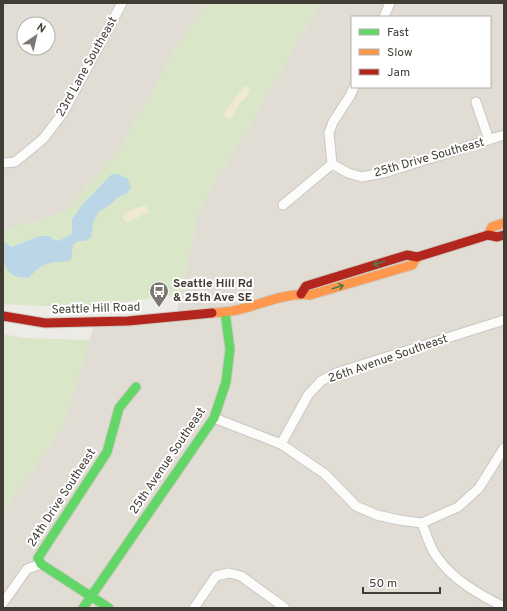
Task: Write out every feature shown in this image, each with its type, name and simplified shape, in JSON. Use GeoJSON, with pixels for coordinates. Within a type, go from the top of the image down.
{"type":"FeatureCollection","features":[{"type":"Feature","properties":{"kind":"street","name":"23rd Lane Southeast"},"geometry":{"type":"LineString","coordinates":[[3,163],[15,162],[43,139],[64,112],[122,3]]}},
{"type":"Feature","properties":{"kind":"street"},"geometry":{"type":"LineString","coordinates":[[384,16],[390,3]]}},
{"type":"Feature","properties":{"kind":"street"},"geometry":{"type":"LineString","coordinates":[[283,205],[332,164],[329,133],[333,122],[354,88]]}},
{"type":"Feature","properties":{"kind":"street"},"geometry":{"type":"LineString","coordinates":[[476,102],[490,140]]}},
{"type":"Feature","properties":{"kind":"street","name":"25th Drive Southeast"},"geometry":{"type":"LineString","coordinates":[[332,164],[348,173],[362,177],[387,172],[504,135]]}},
{"type":"Feature","properties":{"kind":"street","name":"Seattle Hill Road"},"geometry":{"type":"LineString","coordinates":[[488,235],[492,228],[504,223]]}},
{"type":"Feature","properties":{"kind":"street","name":"Seattle Hill Road"},"geometry":{"type":"LineString","coordinates":[[6,318],[45,323],[128,321],[237,310],[276,299],[301,294],[306,286],[408,255],[417,257],[488,235],[497,237],[504,235]]}},
{"type":"Feature","properties":{"kind":"street","name":"25th Avenue Southeast"},"geometry":{"type":"LineString","coordinates":[[83,608],[214,418],[226,382],[230,349],[225,312]]}},
{"type":"Feature","properties":{"kind":"street","name":"26th Avenue Southeast"},"geometry":{"type":"LineString","coordinates":[[281,444],[308,394],[322,382],[336,374],[504,320]]}},
{"type":"Feature","properties":{"kind":"street","name":"24th Drive Southeast"},"geometry":{"type":"LineString","coordinates":[[3,603],[26,569],[39,561],[41,552],[106,452],[119,408],[136,387]]}},
{"type":"Feature","properties":{"kind":"street"},"geometry":{"type":"LineString","coordinates":[[214,418],[281,444],[324,474],[356,506],[377,515],[422,523],[458,506],[479,488],[504,448]]}},
{"type":"Feature","properties":{"kind":"street"},"geometry":{"type":"LineString","coordinates":[[422,523],[437,557],[457,578],[483,597],[504,607]]}},
{"type":"Feature","properties":{"kind":"street"},"geometry":{"type":"LineString","coordinates":[[39,561],[109,608]]}},
{"type":"Feature","properties":{"kind":"street"},"geometry":{"type":"LineString","coordinates":[[194,608],[216,576],[229,573],[241,576],[285,608]]}},
{"type":"Feature","properties":{"kind":"shaded area"},"geometry":{"type":"Polygon","coordinates":[[[3,3],[209,3],[178,44],[121,148],[64,212],[3,231],[3,3]]]}},
{"type":"Feature","properties":{"kind":"shaded area"},"geometry":{"type":"Polygon","coordinates":[[[320,3],[504,3],[504,608],[3,608],[3,513],[63,427],[95,322],[176,317],[199,209],[320,3]]]}},
{"type":"Feature","properties":{"kind":"green space"},"geometry":{"type":"Polygon","coordinates":[[[209,3],[320,3],[199,209],[181,294],[81,308],[3,304],[3,231],[64,212],[121,148],[178,44],[209,3]]]}},
{"type":"Feature","properties":{"kind":"green space"},"geometry":{"type":"Polygon","coordinates":[[[3,334],[24,338],[90,340],[63,427],[3,513],[3,334]]]}},
{"type":"Feature","properties":{"kind":"sand"},"geometry":{"type":"Polygon","coordinates":[[[245,86],[250,88],[249,94],[241,102],[230,119],[227,119],[224,115],[225,113],[245,86]]]}},
{"type":"Feature","properties":{"kind":"sand"},"geometry":{"type":"Polygon","coordinates":[[[145,206],[149,210],[146,215],[142,214],[137,219],[132,219],[127,223],[122,218],[124,214],[145,206]]]}},
{"type":"Feature","properties":{"kind":"water"},"geometry":{"type":"Polygon","coordinates":[[[112,174],[118,174],[128,179],[131,188],[126,194],[118,197],[110,205],[98,212],[93,223],[91,237],[85,241],[78,241],[73,245],[71,260],[52,262],[43,265],[28,278],[13,275],[9,271],[4,262],[3,241],[12,247],[40,236],[50,236],[52,239],[59,241],[72,234],[72,219],[83,204],[112,174]]]}},
{"type":"Feature","properties":{"kind":"traffic: fast"},"geometry":{"type":"LineString","coordinates":[[83,608],[214,418],[226,382],[230,349],[225,312]]}},
{"type":"Feature","properties":{"kind":"traffic: fast"},"geometry":{"type":"LineString","coordinates":[[109,608],[41,564],[38,558],[107,452],[119,408],[136,387]]}},
{"type":"Feature","properties":{"kind":"traffic: slow"},"geometry":{"type":"LineString","coordinates":[[488,235],[492,227],[504,223]]}},
{"type":"Feature","properties":{"kind":"traffic: slow"},"geometry":{"type":"LineString","coordinates":[[212,313],[228,312],[246,308],[291,295],[310,295],[412,265],[417,257]]}},
{"type":"Feature","properties":{"kind":"traffic: jam"},"geometry":{"type":"LineString","coordinates":[[301,294],[306,286],[407,255],[417,257],[488,235],[497,237],[504,235]]}},
{"type":"Feature","properties":{"kind":"traffic: jam"},"geometry":{"type":"LineString","coordinates":[[3,316],[45,323],[128,321],[212,313]]}},
{"type":"Feature","properties":{"kind":"place","name":"Seattle Hill Rd & 25th Ave SE"},"geometry":{"type":"Point","coordinates":[159,308]}}]}
